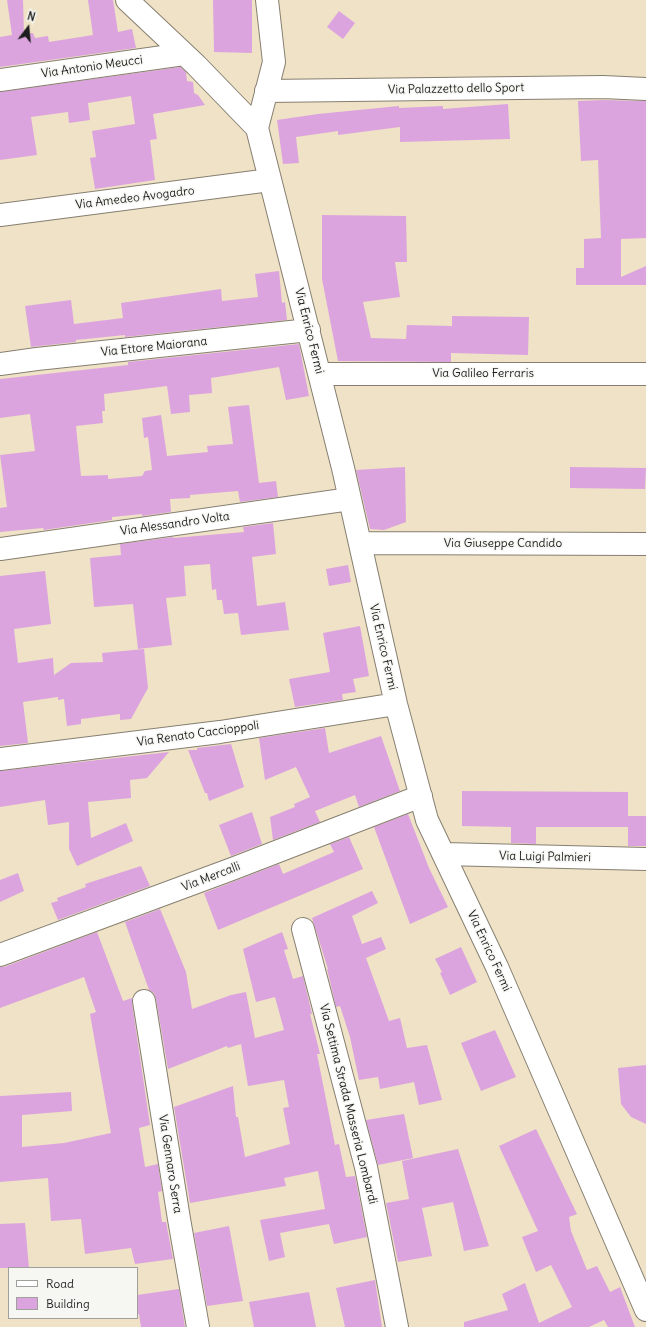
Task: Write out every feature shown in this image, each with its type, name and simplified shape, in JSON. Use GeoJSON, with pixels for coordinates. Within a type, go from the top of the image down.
{"type":"FeatureCollection","features":[{"type":"Feature","properties":{"kind":"street"},"geometry":{"type":"LineString","coordinates":[[127,0],[184,54],[257,128]]}},
{"type":"Feature","properties":{"kind":"street"},"geometry":{"type":"LineString","coordinates":[[257,128],[274,62],[267,0]]}},
{"type":"Feature","properties":{"kind":"street","name":"Via Antonio Meucci"},"geometry":{"type":"LineString","coordinates":[[0,80],[184,54]]}},
{"type":"Feature","properties":{"kind":"street","name":"Via Palazzetto dello Sport"},"geometry":{"type":"LineString","coordinates":[[266,91],[602,87],[646,89]]}},
{"type":"Feature","properties":{"kind":"street","name":"Via Enrico Fermi"},"geometry":{"type":"LineString","coordinates":[[257,128],[320,374],[396,704],[427,820],[497,967],[646,1310]]}},
{"type":"Feature","properties":{"kind":"street","name":"Via Amedeo Avogadro"},"geometry":{"type":"LineString","coordinates":[[0,215],[270,180]]}},
{"type":"Feature","properties":{"kind":"street","name":"Via Ettore Maiorana"},"geometry":{"type":"LineString","coordinates":[[0,364],[309,330]]}},
{"type":"Feature","properties":{"kind":"street","name":"Via Galileo Ferraris"},"geometry":{"type":"LineString","coordinates":[[320,374],[646,374]]}},
{"type":"Feature","properties":{"kind":"street","name":"Via Alessandro Volta"},"geometry":{"type":"LineString","coordinates":[[0,549],[350,499]]}},
{"type":"Feature","properties":{"kind":"street","name":"Via Giuseppe Candido"},"geometry":{"type":"LineString","coordinates":[[360,543],[646,544]]}},
{"type":"Feature","properties":{"kind":"street","name":"Via Renato Caccioppoli"},"geometry":{"type":"LineString","coordinates":[[0,759],[220,732],[396,704]]}},
{"type":"Feature","properties":{"kind":"street","name":"Via Mercalli"},"geometry":{"type":"LineString","coordinates":[[0,955],[232,869],[421,796]]}},
{"type":"Feature","properties":{"kind":"street","name":"Via Luigi Palmieri"},"geometry":{"type":"LineString","coordinates":[[444,854],[646,859]]}},
{"type":"Feature","properties":{"kind":"street","name":"Via Settima Strada Masseria Lombardi"},"geometry":{"type":"LineString","coordinates":[[303,929],[366,1167],[397,1327]]}},
{"type":"Feature","properties":{"kind":"street","name":"Via Gennaro Serra"},"geometry":{"type":"LineString","coordinates":[[144,1001],[177,1211],[198,1327]]}},
{"type":"Feature","properties":{"kind":"building"},"geometry":{"type":"Polygon","coordinates":[[[7,0],[23,0],[24,34],[33,33],[35,38],[48,36],[49,42],[93,35],[88,0],[113,0],[118,32],[132,29],[136,48],[0,67],[0,37],[12,35],[7,0]]]}},
{"type":"Feature","properties":{"kind":"building"},"geometry":{"type":"Polygon","coordinates":[[[213,0],[252,0],[252,53],[214,52],[213,0]]]}},
{"type":"Feature","properties":{"kind":"building"},"geometry":{"type":"Polygon","coordinates":[[[339,11],[355,23],[343,39],[327,27],[339,11]]]}},
{"type":"Feature","properties":{"kind":"building"},"geometry":{"type":"Polygon","coordinates":[[[180,67],[186,72],[187,81],[193,82],[194,93],[198,95],[205,105],[153,114],[157,139],[150,140],[155,180],[95,189],[90,158],[96,157],[92,131],[135,124],[131,96],[88,103],[90,120],[69,123],[68,112],[31,117],[37,155],[0,160],[0,92],[180,67]]]}},
{"type":"Feature","properties":{"kind":"building"},"geometry":{"type":"Polygon","coordinates":[[[578,101],[646,101],[646,238],[621,239],[621,277],[646,266],[646,285],[576,285],[576,268],[584,268],[584,239],[601,238],[598,160],[581,161],[578,101]]]}},
{"type":"Feature","properties":{"kind":"building"},"geometry":{"type":"Polygon","coordinates":[[[508,104],[510,139],[400,142],[400,127],[338,135],[338,131],[296,137],[299,163],[283,164],[277,120],[318,114],[399,106],[399,108],[443,106],[443,109],[508,104]]]}},
{"type":"Feature","properties":{"kind":"building"},"geometry":{"type":"Polygon","coordinates":[[[322,215],[406,216],[407,262],[395,262],[400,297],[363,302],[371,338],[406,339],[407,325],[452,326],[452,316],[529,317],[528,355],[451,353],[451,362],[338,361],[322,279],[322,215]]]}},
{"type":"Feature","properties":{"kind":"building"},"geometry":{"type":"Polygon","coordinates":[[[279,271],[282,303],[285,302],[287,320],[125,337],[125,335],[76,340],[76,342],[31,347],[25,306],[71,300],[74,324],[123,318],[121,303],[221,289],[222,301],[258,297],[255,274],[279,271]]]}},
{"type":"Feature","properties":{"kind":"building"},"geometry":{"type":"Polygon","coordinates":[[[299,344],[309,396],[286,400],[279,367],[211,378],[212,393],[189,395],[190,412],[171,414],[167,386],[104,394],[105,411],[102,411],[103,423],[76,426],[81,476],[108,475],[108,479],[142,476],[145,471],[152,470],[148,437],[144,438],[142,418],[161,415],[167,456],[208,452],[207,446],[233,444],[228,407],[249,405],[259,483],[276,481],[278,497],[240,502],[238,491],[190,495],[190,498],[170,499],[171,512],[142,516],[142,514],[112,517],[112,520],[44,530],[43,528],[0,532],[0,508],[7,507],[0,455],[35,451],[30,414],[0,418],[0,379],[128,365],[128,362],[299,344]]]}},
{"type":"Feature","properties":{"kind":"building"},"geometry":{"type":"Polygon","coordinates":[[[405,467],[406,522],[384,530],[370,529],[356,470],[405,467]]]}},
{"type":"Feature","properties":{"kind":"building"},"geometry":{"type":"Polygon","coordinates":[[[570,467],[646,468],[645,489],[570,488],[570,467]]]}},
{"type":"Feature","properties":{"kind":"building"},"geometry":{"type":"Polygon","coordinates":[[[273,523],[276,554],[252,557],[257,606],[285,602],[289,630],[241,635],[238,613],[224,614],[222,600],[217,600],[216,589],[212,590],[210,564],[184,566],[186,596],[166,598],[172,645],[138,649],[133,604],[94,607],[90,558],[121,555],[120,544],[173,537],[244,532],[243,527],[273,523]]]}},
{"type":"Feature","properties":{"kind":"building"},"geometry":{"type":"Polygon","coordinates":[[[348,565],[351,582],[329,586],[326,569],[348,565]]]}},
{"type":"Feature","properties":{"kind":"building"},"geometry":{"type":"Polygon","coordinates":[[[45,571],[51,624],[14,629],[18,663],[53,658],[54,675],[71,663],[103,662],[102,653],[144,649],[148,688],[131,719],[120,720],[120,714],[81,719],[81,724],[67,726],[64,699],[58,700],[58,697],[23,702],[28,743],[0,746],[0,576],[45,571]]]}},
{"type":"Feature","properties":{"kind":"building"},"geometry":{"type":"Polygon","coordinates":[[[360,626],[369,676],[353,679],[356,692],[342,694],[343,700],[295,707],[289,679],[330,672],[323,633],[360,626]]]}},
{"type":"Feature","properties":{"kind":"building"},"geometry":{"type":"Polygon","coordinates":[[[325,728],[329,753],[381,736],[400,791],[359,807],[355,795],[315,811],[320,822],[273,840],[270,817],[295,807],[294,804],[310,797],[296,767],[265,780],[259,738],[325,728]]]}},
{"type":"Feature","properties":{"kind":"building"},"geometry":{"type":"Polygon","coordinates":[[[231,744],[244,787],[209,801],[188,750],[197,750],[197,748],[231,744]]]}},
{"type":"Feature","properties":{"kind":"building"},"geometry":{"type":"Polygon","coordinates":[[[169,752],[147,778],[130,780],[131,798],[88,802],[91,838],[126,823],[133,841],[77,866],[69,849],[69,822],[48,825],[45,800],[0,807],[0,771],[169,752]]]}},
{"type":"Feature","properties":{"kind":"building"},"geometry":{"type":"Polygon","coordinates":[[[462,791],[628,792],[628,816],[646,816],[646,846],[628,846],[628,827],[536,827],[536,844],[511,843],[511,827],[462,826],[462,791]]]}},
{"type":"Feature","properties":{"kind":"building"},"geometry":{"type":"Polygon","coordinates":[[[252,812],[262,844],[231,856],[219,825],[252,812]]]}},
{"type":"Feature","properties":{"kind":"building"},"geometry":{"type":"Polygon","coordinates":[[[408,814],[429,868],[448,907],[410,924],[374,827],[408,814]]]}},
{"type":"Feature","properties":{"kind":"building"},"geometry":{"type":"Polygon","coordinates":[[[349,837],[363,869],[218,930],[204,893],[279,864],[283,874],[334,852],[330,844],[349,837]]]}},
{"type":"Feature","properties":{"kind":"building"},"geometry":{"type":"Polygon","coordinates":[[[141,866],[150,886],[58,920],[51,903],[58,901],[57,898],[86,887],[85,884],[141,866]]]}},
{"type":"Feature","properties":{"kind":"building"},"geometry":{"type":"Polygon","coordinates":[[[18,873],[24,891],[0,902],[0,880],[18,873]]]}},
{"type":"Feature","properties":{"kind":"building"},"geometry":{"type":"Polygon","coordinates":[[[372,891],[378,903],[352,916],[362,944],[381,937],[386,949],[366,958],[389,1021],[400,1018],[407,1048],[427,1045],[442,1100],[419,1105],[414,1082],[380,1089],[378,1077],[359,1080],[350,1037],[340,1006],[336,1007],[328,969],[312,918],[372,891]]]}},
{"type":"Feature","properties":{"kind":"building"},"geometry":{"type":"Polygon","coordinates":[[[160,909],[186,972],[192,1009],[231,995],[246,992],[255,1038],[284,1030],[275,997],[256,1002],[243,949],[282,932],[288,949],[284,950],[293,979],[303,976],[312,1014],[310,1014],[320,1054],[317,1054],[335,1145],[339,1144],[346,1177],[355,1176],[367,1237],[334,1244],[329,1224],[280,1233],[285,1257],[269,1261],[260,1220],[325,1209],[318,1171],[284,1178],[286,1186],[190,1203],[174,1107],[233,1086],[236,1117],[238,1117],[245,1157],[290,1144],[283,1108],[289,1107],[284,1080],[248,1086],[241,1044],[228,1048],[227,1046],[168,1069],[156,999],[154,993],[149,990],[125,922],[160,909]]]}},
{"type":"Feature","properties":{"kind":"building"},"geometry":{"type":"Polygon","coordinates":[[[97,932],[123,1001],[132,998],[150,1125],[139,1128],[145,1167],[158,1164],[162,1191],[158,1192],[162,1222],[166,1222],[173,1259],[135,1264],[131,1248],[85,1254],[81,1219],[51,1221],[48,1178],[0,1182],[0,1096],[71,1092],[72,1111],[22,1115],[22,1147],[64,1143],[111,1133],[90,1014],[96,1012],[84,977],[0,1008],[0,967],[4,967],[97,932]]]}},
{"type":"Feature","properties":{"kind":"building"},"geometry":{"type":"Polygon","coordinates":[[[461,947],[477,982],[450,995],[440,973],[442,972],[435,959],[461,947]]]}},
{"type":"Feature","properties":{"kind":"building"},"geometry":{"type":"Polygon","coordinates":[[[495,1030],[516,1077],[481,1091],[461,1043],[495,1030]]]}},
{"type":"Feature","properties":{"kind":"building"},"geometry":{"type":"Polygon","coordinates":[[[646,1065],[646,1124],[631,1117],[621,1104],[618,1068],[646,1065]]]}},
{"type":"Feature","properties":{"kind":"building"},"geometry":{"type":"Polygon","coordinates":[[[404,1114],[413,1158],[378,1165],[366,1120],[404,1114]]]}},
{"type":"Feature","properties":{"kind":"building"},"geometry":{"type":"Polygon","coordinates":[[[536,1129],[577,1214],[569,1217],[571,1231],[587,1270],[597,1266],[610,1292],[620,1287],[635,1327],[608,1327],[604,1320],[589,1327],[464,1327],[464,1322],[508,1310],[502,1294],[525,1283],[539,1323],[572,1307],[551,1265],[536,1272],[522,1237],[538,1231],[499,1146],[536,1129]]]}},
{"type":"Feature","properties":{"kind":"building"},"geometry":{"type":"Polygon","coordinates":[[[458,1149],[489,1246],[464,1251],[453,1202],[422,1208],[432,1256],[398,1262],[386,1203],[409,1199],[402,1161],[458,1149]]]}},
{"type":"Feature","properties":{"kind":"building"},"geometry":{"type":"Polygon","coordinates":[[[25,1223],[29,1267],[0,1268],[0,1224],[25,1223]]]}},
{"type":"Feature","properties":{"kind":"building"},"geometry":{"type":"Polygon","coordinates":[[[229,1226],[243,1301],[207,1306],[194,1233],[229,1226]]]}},
{"type":"Feature","properties":{"kind":"building"},"geometry":{"type":"Polygon","coordinates":[[[375,1280],[382,1327],[345,1327],[336,1288],[375,1280]]]}},
{"type":"Feature","properties":{"kind":"building"},"geometry":{"type":"Polygon","coordinates":[[[179,1289],[185,1327],[141,1327],[138,1314],[138,1295],[179,1289]]]}},
{"type":"Feature","properties":{"kind":"building"},"geometry":{"type":"Polygon","coordinates":[[[309,1292],[316,1327],[254,1327],[249,1302],[309,1292]]]}}]}
